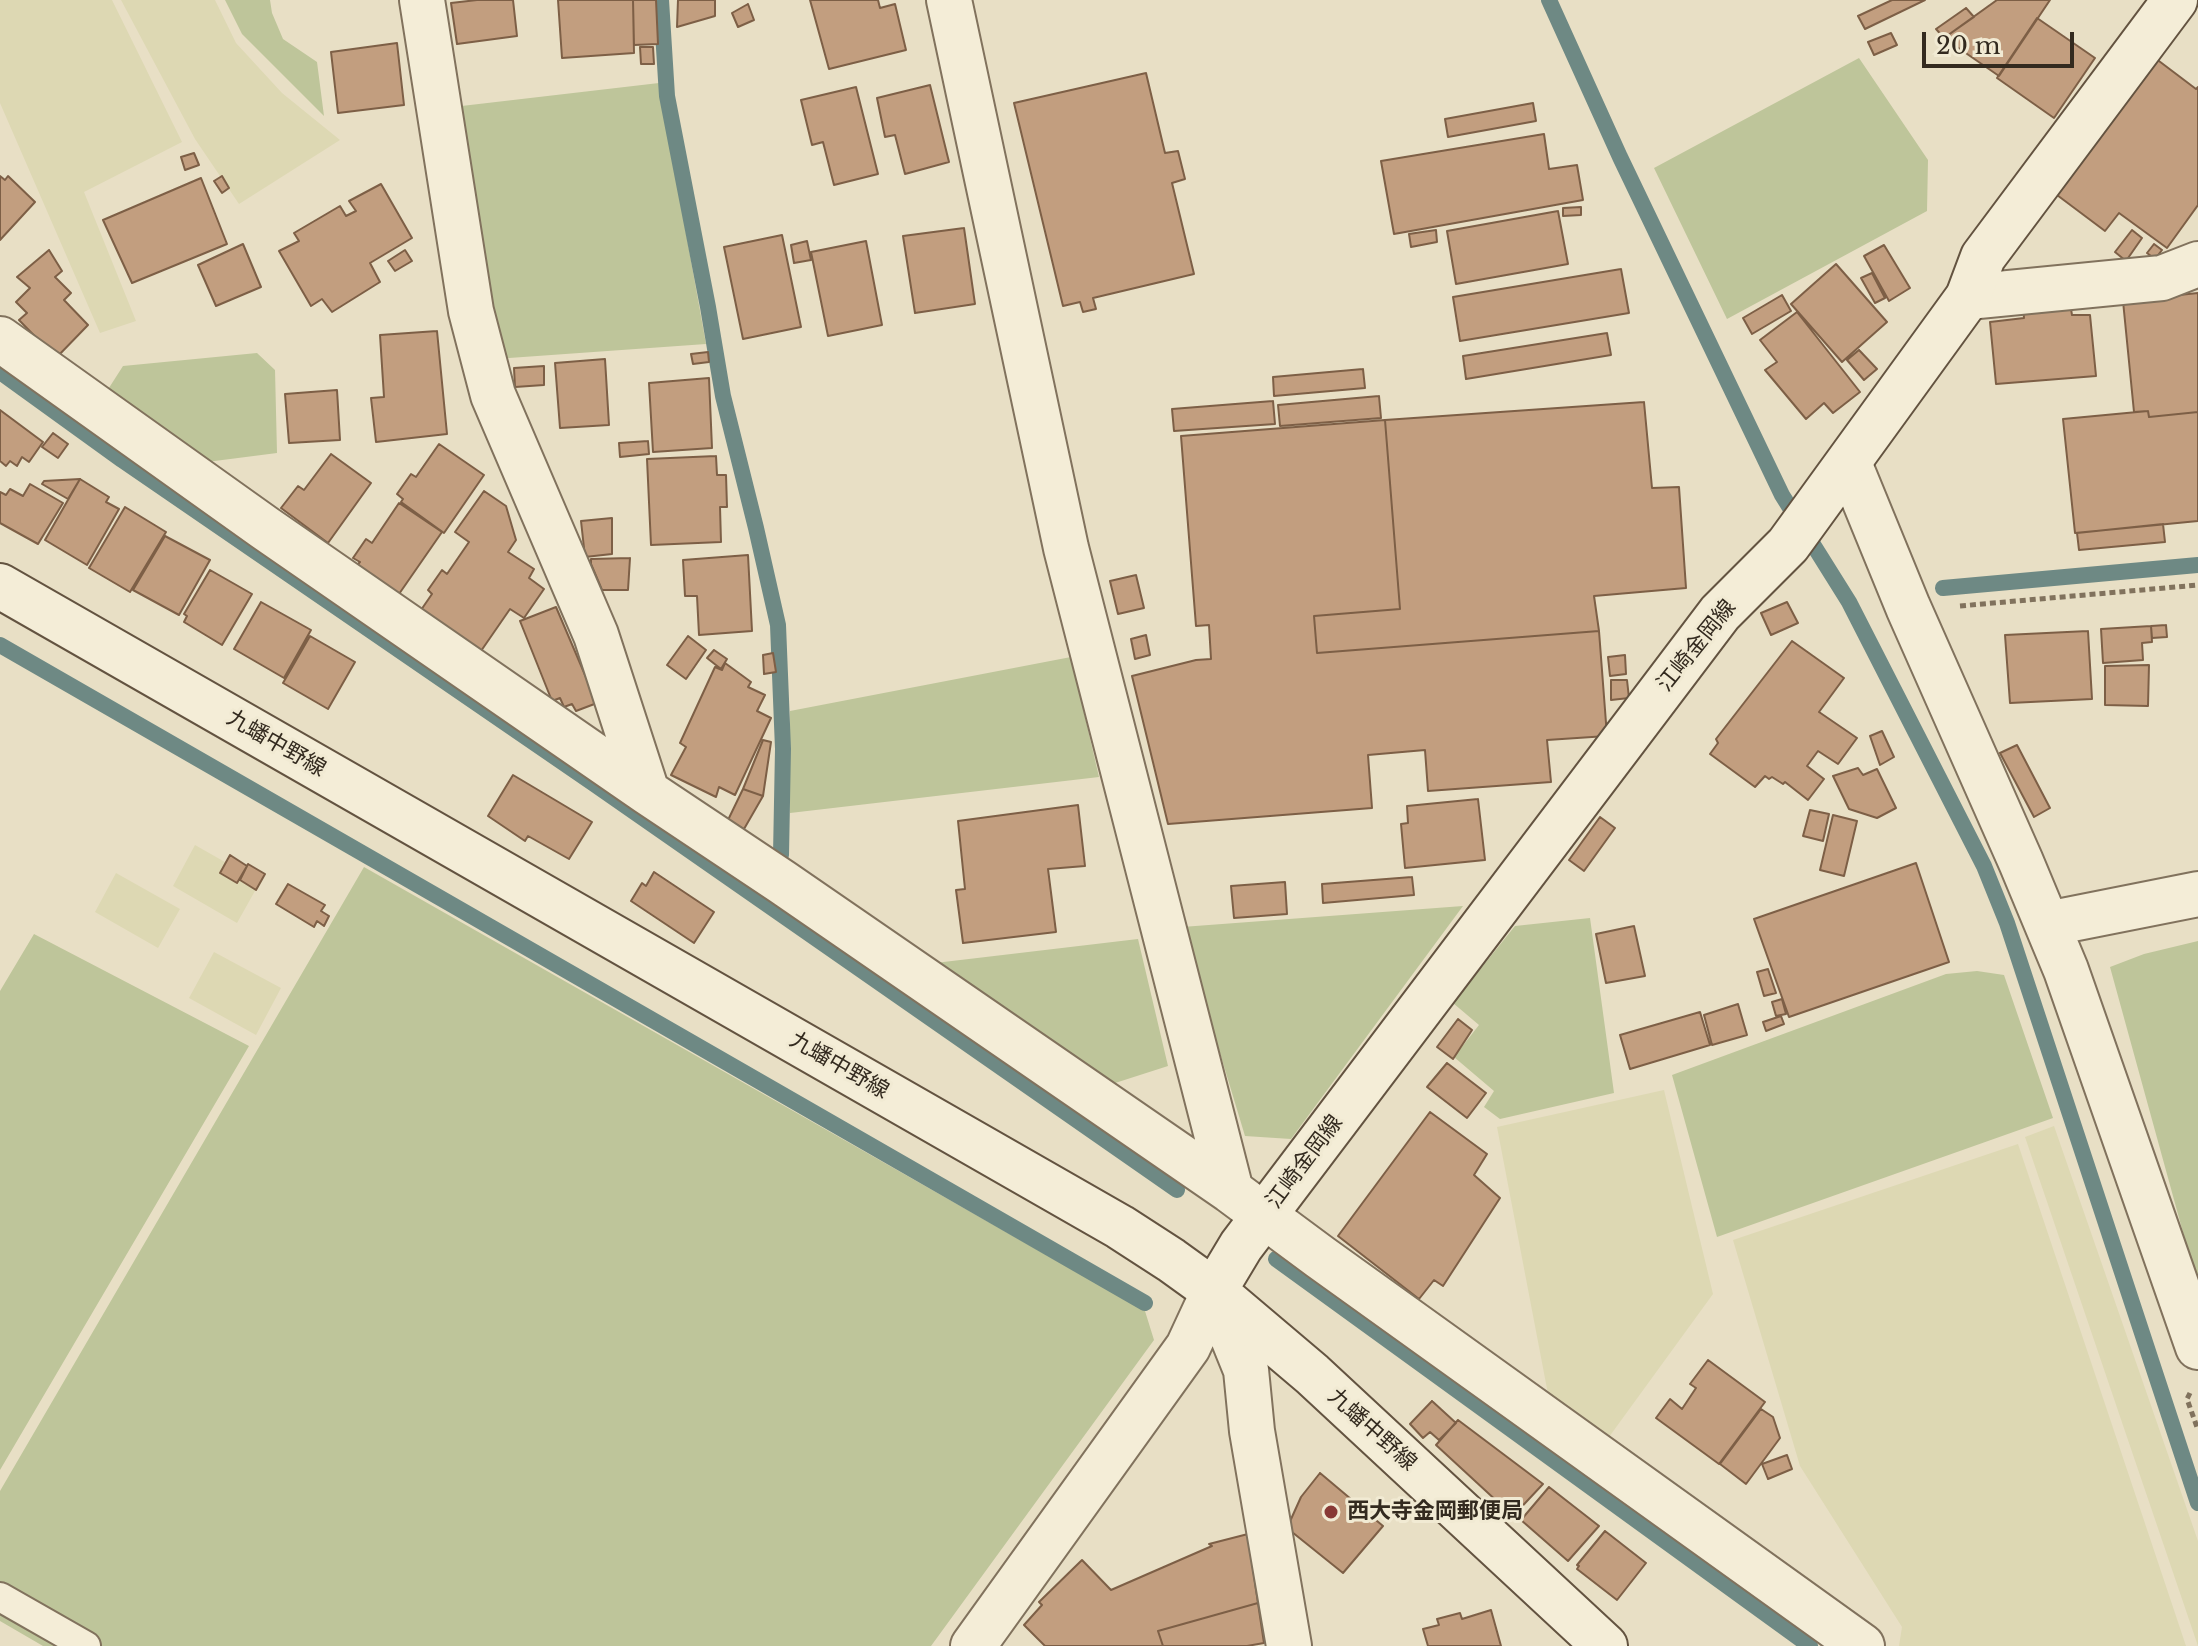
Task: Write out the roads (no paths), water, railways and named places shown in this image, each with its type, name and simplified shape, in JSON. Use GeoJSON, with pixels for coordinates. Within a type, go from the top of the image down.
{"type":"FeatureCollection","features":[{"type":"Feature","properties":{"kind":"street"},"geometry":{"type":"LineString","coordinates":[[422,0],[471,311],[493,395],[596,635],[647,792]]}},
{"type":"Feature","properties":{"kind":"street"},"geometry":{"type":"LineString","coordinates":[[949,0],[1066,548],[1248,1203]]}},
{"type":"Feature","properties":{"kind":"street","name":"江崎金岡線"},"geometry":{"type":"LineString","coordinates":[[973,1646],[1188,1347],[1214,1291],[1241,1246],[1248,1203],[1720,613],[1788,545],[1968,297],[1983,257],[2175,0]]}},
{"type":"Feature","properties":{"kind":"street"},"geometry":{"type":"LineString","coordinates":[[1968,297],[2162,278],[2198,264]]}},
{"type":"Feature","properties":{"kind":"street"},"geometry":{"type":"LineString","coordinates":[[0,339],[265,528],[1248,1203],[1862,1646]]}},
{"type":"Feature","properties":{"kind":"street"},"geometry":{"type":"LineString","coordinates":[[1849,463],[2072,985],[2198,1347]]}},
{"type":"Feature","properties":{"kind":"street","name":"九蟠中野線"},"geometry":{"type":"LineString","coordinates":[[0,586],[1120,1227],[1171,1260],[1214,1291],[1362,1419],[1605,1646]]}},
{"type":"Feature","properties":{"kind":"street"},"geometry":{"type":"LineString","coordinates":[[2047,924],[2198,894]]}},
{"type":"Feature","properties":{"kind":"street"},"geometry":{"type":"LineString","coordinates":[[1214,1291],[1246,1370],[1252,1431],[1289,1646]]}},
{"type":"Feature","properties":{"kind":"lane"},"geometry":{"type":"LineString","coordinates":[[0,1597],[86,1646]]}},
{"type":"Feature","properties":{"kind":"waterway"},"geometry":{"type":"LineString","coordinates":[[661,0],[667,96],[723,396],[778,625],[783,749],[781,855]]}},
{"type":"Feature","properties":{"kind":"waterway"},"geometry":{"type":"LineString","coordinates":[[1549,0],[1620,157],[1782,495],[1849,602],[1984,866],[2007,923],[2198,1503]]}},
{"type":"Feature","properties":{"kind":"waterway"},"geometry":{"type":"LineString","coordinates":[[0,372],[122,460],[1177,1190]]}},
{"type":"Feature","properties":{"kind":"waterway"},"geometry":{"type":"LineString","coordinates":[[1943,588],[2198,565]]}},
{"type":"Feature","properties":{"kind":"waterway"},"geometry":{"type":"LineString","coordinates":[[0,645],[1145,1303]]}},
{"type":"Feature","properties":{"kind":"waterway"},"geometry":{"type":"LineString","coordinates":[[1276,1259],[1810,1646]]}},
{"type":"Feature","properties":{"kind":"place","name":"西大寺金岡郵便局"},"geometry":{"type":"Point","coordinates":[1331,1512]}}]}
